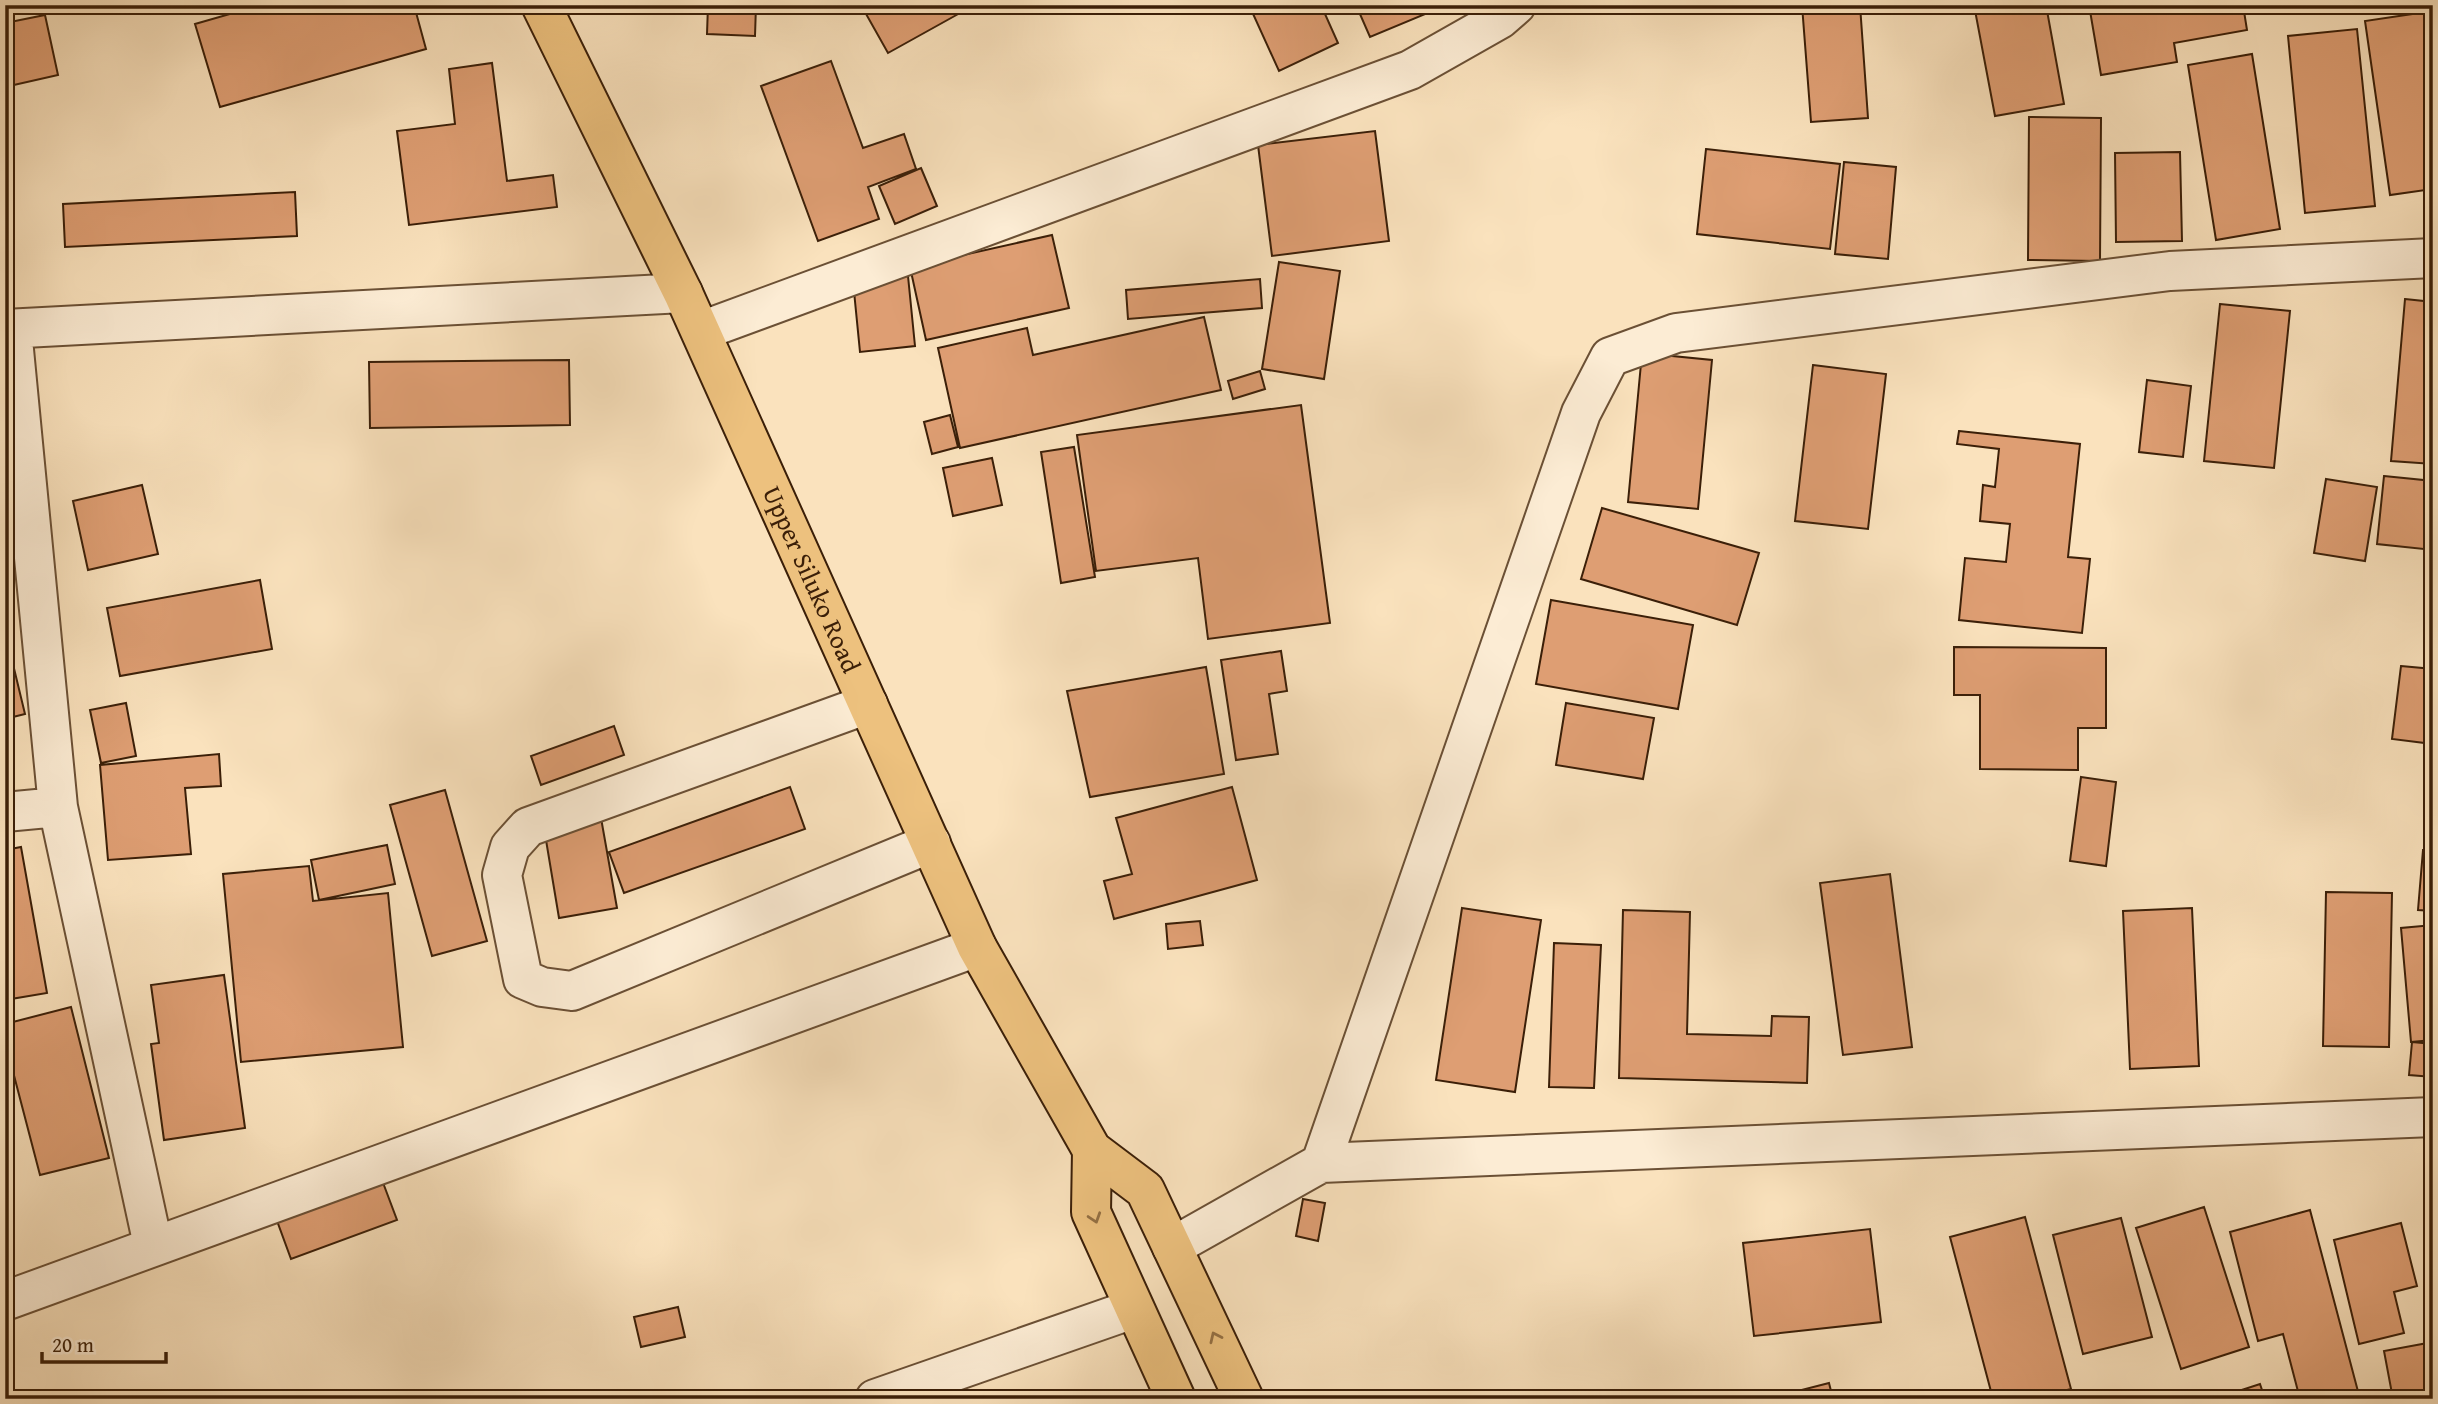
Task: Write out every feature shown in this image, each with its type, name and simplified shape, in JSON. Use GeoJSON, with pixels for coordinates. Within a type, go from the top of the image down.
{"type":"FeatureCollection","features":[{"type":"Feature","properties":{"kind":"main road","name":"Upper Siluko Road"},"geometry":{"type":"LineString","coordinates":[[541,5],[701,331],[977,947],[1092,1150],[1145,1190],[1244,1399]]}},
{"type":"Feature","properties":{"kind":"main road"},"geometry":{"type":"LineString","coordinates":[[1092,1150],[1091,1212],[1133,1309],[1177,1399]]}},
{"type":"Feature","properties":{"kind":"street"},"geometry":{"type":"LineString","coordinates":[[701,331],[1410,70],[1500,19],[1516,5]]}},
{"type":"Feature","properties":{"kind":"street"},"geometry":{"type":"LineString","coordinates":[[1321,1163],[1581,413],[1610,357],[1676,333],[2170,271],[2433,258]]}},
{"type":"Feature","properties":{"kind":"street"},"geometry":{"type":"LineString","coordinates":[[153,1245],[58,807],[9,329],[683,293]]}},
{"type":"Feature","properties":{"kind":"street"},"geometry":{"type":"LineString","coordinates":[[868,704],[528,827],[510,847],[502,876],[523,979],[542,987],[572,991],[931,843]]}},
{"type":"Feature","properties":{"kind":"street"},"geometry":{"type":"LineString","coordinates":[[5,812],[58,807]]}},
{"type":"Feature","properties":{"kind":"street"},"geometry":{"type":"LineString","coordinates":[[5,1301],[977,947]]}},
{"type":"Feature","properties":{"kind":"street"},"geometry":{"type":"LineString","coordinates":[[1172,1247],[1321,1163],[2433,1117]]}},
{"type":"Feature","properties":{"kind":"street"},"geometry":{"type":"LineString","coordinates":[[875,1399],[1133,1309]]}},
{"type":"Feature","properties":{"kind":"building"},"geometry":{"type":"Polygon","coordinates":[[[261,5],[414,5],[426,49],[220,107],[195,24],[261,5]]]}},
{"type":"Feature","properties":{"kind":"building"},"geometry":{"type":"Polygon","coordinates":[[[708,5],[756,5],[755,36],[707,34],[708,5]]]}},
{"type":"Feature","properties":{"kind":"building"},"geometry":{"type":"Polygon","coordinates":[[[861,5],[967,5],[969,8],[888,53],[861,5]]]}},
{"type":"Feature","properties":{"kind":"building"},"geometry":{"type":"Polygon","coordinates":[[[1249,5],[1321,5],[1338,43],[1279,71],[1249,5]]]}},
{"type":"Feature","properties":{"kind":"building"},"geometry":{"type":"Polygon","coordinates":[[[1356,5],[1434,5],[1435,10],[1370,37],[1356,5]]]}},
{"type":"Feature","properties":{"kind":"building"},"geometry":{"type":"Polygon","coordinates":[[[1802,5],[1860,5],[1868,118],[1811,122],[1802,5]]]}},
{"type":"Feature","properties":{"kind":"building"},"geometry":{"type":"Polygon","coordinates":[[[1974,5],[2046,5],[2064,104],[1995,116],[1974,5]]]}},
{"type":"Feature","properties":{"kind":"building"},"geometry":{"type":"Polygon","coordinates":[[[2089,5],[2243,5],[2247,30],[2174,43],[2177,62],[2101,75],[2089,5]]]}},
{"type":"Feature","properties":{"kind":"building"},"geometry":{"type":"Polygon","coordinates":[[[2433,11],[2433,189],[2390,195],[2365,21],[2433,11]]]}},
{"type":"Feature","properties":{"kind":"building"},"geometry":{"type":"Polygon","coordinates":[[[45,15],[58,75],[5,87],[5,23],[45,15]]]}},
{"type":"Feature","properties":{"kind":"building"},"geometry":{"type":"Polygon","coordinates":[[[2357,29],[2375,206],[2305,213],[2288,36],[2357,29]]]}},
{"type":"Feature","properties":{"kind":"building"},"geometry":{"type":"Polygon","coordinates":[[[2252,54],[2280,229],[2216,240],[2188,65],[2252,54]]]}},
{"type":"Feature","properties":{"kind":"building"},"geometry":{"type":"Polygon","coordinates":[[[831,61],[863,148],[904,134],[916,169],[868,187],[879,219],[818,241],[761,86],[831,61]]]}},
{"type":"Feature","properties":{"kind":"building"},"geometry":{"type":"Polygon","coordinates":[[[492,63],[507,181],[553,175],[557,207],[409,225],[397,131],[455,124],[449,69],[492,63]]]}},
{"type":"Feature","properties":{"kind":"building"},"geometry":{"type":"Polygon","coordinates":[[[2029,117],[2101,118],[2100,261],[2028,260],[2029,117]]]}},
{"type":"Feature","properties":{"kind":"building"},"geometry":{"type":"Polygon","coordinates":[[[1375,131],[1389,241],[1272,256],[1258,145],[1375,131]]]}},
{"type":"Feature","properties":{"kind":"building"},"geometry":{"type":"Polygon","coordinates":[[[1706,149],[1840,164],[1830,249],[1697,234],[1706,149]]]}},
{"type":"Feature","properties":{"kind":"building"},"geometry":{"type":"Polygon","coordinates":[[[2180,152],[2182,241],[2116,242],[2115,153],[2180,152]]]}},
{"type":"Feature","properties":{"kind":"building"},"geometry":{"type":"Polygon","coordinates":[[[1844,162],[1896,167],[1888,259],[1835,254],[1844,162]]]}},
{"type":"Feature","properties":{"kind":"building"},"geometry":{"type":"Polygon","coordinates":[[[921,168],[937,206],[895,224],[879,186],[921,168]]]}},
{"type":"Feature","properties":{"kind":"building"},"geometry":{"type":"Polygon","coordinates":[[[295,192],[297,236],[65,247],[63,204],[295,192]]]}},
{"type":"Feature","properties":{"kind":"building"},"geometry":{"type":"Polygon","coordinates":[[[1052,235],[1069,308],[926,340],[910,267],[1052,235]]]}},
{"type":"Feature","properties":{"kind":"building"},"geometry":{"type":"Polygon","coordinates":[[[1279,262],[1340,271],[1324,379],[1262,369],[1279,262]]]}},
{"type":"Feature","properties":{"kind":"building"},"geometry":{"type":"Polygon","coordinates":[[[908,276],[915,346],[860,352],[853,281],[908,276]]]}},
{"type":"Feature","properties":{"kind":"building"},"geometry":{"type":"Polygon","coordinates":[[[1260,279],[1262,308],[1128,319],[1126,290],[1260,279]]]}},
{"type":"Feature","properties":{"kind":"building"},"geometry":{"type":"Polygon","coordinates":[[[2405,299],[2433,302],[2433,464],[2391,461],[2405,299]]]}},
{"type":"Feature","properties":{"kind":"building"},"geometry":{"type":"Polygon","coordinates":[[[2220,304],[2290,311],[2274,468],[2204,461],[2220,304]]]}},
{"type":"Feature","properties":{"kind":"building"},"geometry":{"type":"Polygon","coordinates":[[[1204,317],[1221,390],[960,448],[938,348],[1027,328],[1033,355],[1204,317]]]}},
{"type":"Feature","properties":{"kind":"building"},"geometry":{"type":"Polygon","coordinates":[[[1642,353],[1712,360],[1698,509],[1628,502],[1642,353]]]}},
{"type":"Feature","properties":{"kind":"building"},"geometry":{"type":"Polygon","coordinates":[[[569,360],[570,425],[370,428],[369,362],[569,360]]]}},
{"type":"Feature","properties":{"kind":"building"},"geometry":{"type":"Polygon","coordinates":[[[1813,365],[1886,374],[1868,529],[1795,521],[1813,365]]]}},
{"type":"Feature","properties":{"kind":"building"},"geometry":{"type":"Polygon","coordinates":[[[1260,371],[1265,389],[1233,399],[1228,381],[1260,371]]]}},
{"type":"Feature","properties":{"kind":"building"},"geometry":{"type":"Polygon","coordinates":[[[2147,380],[2191,386],[2183,457],[2139,452],[2147,380]]]}},
{"type":"Feature","properties":{"kind":"building"},"geometry":{"type":"Polygon","coordinates":[[[1301,405],[1330,623],[1208,639],[1198,558],[1096,571],[1077,435],[1301,405]]]}},
{"type":"Feature","properties":{"kind":"building"},"geometry":{"type":"Polygon","coordinates":[[[950,415],[958,447],[932,454],[924,422],[950,415]]]}},
{"type":"Feature","properties":{"kind":"building"},"geometry":{"type":"Polygon","coordinates":[[[1959,431],[2080,444],[2068,557],[2090,559],[2082,633],[1959,620],[1965,558],[2006,562],[2010,524],[1980,521],[1983,485],[1995,487],[1999,449],[1957,444],[1959,431]]]}},
{"type":"Feature","properties":{"kind":"building"},"geometry":{"type":"Polygon","coordinates":[[[1074,447],[1095,577],[1061,583],[1041,452],[1074,447]]]}},
{"type":"Feature","properties":{"kind":"building"},"geometry":{"type":"Polygon","coordinates":[[[992,458],[1002,505],[953,516],[943,468],[992,458]]]}},
{"type":"Feature","properties":{"kind":"building"},"geometry":{"type":"Polygon","coordinates":[[[2384,476],[2433,481],[2433,550],[2377,544],[2384,476]]]}},
{"type":"Feature","properties":{"kind":"building"},"geometry":{"type":"Polygon","coordinates":[[[2326,479],[2377,487],[2365,561],[2314,553],[2326,479]]]}},
{"type":"Feature","properties":{"kind":"building"},"geometry":{"type":"Polygon","coordinates":[[[142,485],[158,554],[88,570],[73,501],[142,485]]]}},
{"type":"Feature","properties":{"kind":"building"},"geometry":{"type":"Polygon","coordinates":[[[1602,508],[1759,553],[1737,625],[1581,579],[1602,508]]]}},
{"type":"Feature","properties":{"kind":"building"},"geometry":{"type":"Polygon","coordinates":[[[260,580],[272,649],[120,676],[107,608],[260,580]]]}},
{"type":"Feature","properties":{"kind":"building"},"geometry":{"type":"Polygon","coordinates":[[[1551,600],[1693,625],[1678,709],[1536,684],[1551,600]]]}},
{"type":"Feature","properties":{"kind":"building"},"geometry":{"type":"Polygon","coordinates":[[[1954,647],[2106,648],[2106,728],[2078,728],[2078,770],[1980,769],[1980,695],[1954,695],[1954,647]]]}},
{"type":"Feature","properties":{"kind":"building"},"geometry":{"type":"Polygon","coordinates":[[[1281,651],[1287,691],[1269,694],[1278,754],[1236,760],[1221,660],[1281,651]]]}},
{"type":"Feature","properties":{"kind":"building"},"geometry":{"type":"Polygon","coordinates":[[[11,656],[25,714],[5,719],[5,657],[11,656]]]}},
{"type":"Feature","properties":{"kind":"building"},"geometry":{"type":"Polygon","coordinates":[[[2401,666],[2433,669],[2433,744],[2392,739],[2401,666]]]}},
{"type":"Feature","properties":{"kind":"building"},"geometry":{"type":"Polygon","coordinates":[[[1206,667],[1224,774],[1090,797],[1067,691],[1206,667]]]}},
{"type":"Feature","properties":{"kind":"building"},"geometry":{"type":"Polygon","coordinates":[[[126,703],[136,756],[101,763],[90,710],[126,703]]]}},
{"type":"Feature","properties":{"kind":"building"},"geometry":{"type":"Polygon","coordinates":[[[1566,703],[1654,718],[1643,779],[1556,765],[1566,703]]]}},
{"type":"Feature","properties":{"kind":"building"},"geometry":{"type":"Polygon","coordinates":[[[614,726],[624,755],[541,785],[531,756],[614,726]]]}},
{"type":"Feature","properties":{"kind":"building"},"geometry":{"type":"Polygon","coordinates":[[[219,754],[221,786],[185,788],[191,854],[108,860],[100,765],[219,754]]]}},
{"type":"Feature","properties":{"kind":"building"},"geometry":{"type":"Polygon","coordinates":[[[2081,777],[2116,782],[2106,866],[2070,861],[2081,777]]]}},
{"type":"Feature","properties":{"kind":"building"},"geometry":{"type":"Polygon","coordinates":[[[790,787],[805,829],[624,893],[609,852],[790,787]]]}},
{"type":"Feature","properties":{"kind":"building"},"geometry":{"type":"Polygon","coordinates":[[[1232,787],[1257,880],[1114,919],[1104,881],[1132,874],[1116,818],[1232,787]]]}},
{"type":"Feature","properties":{"kind":"building"},"geometry":{"type":"Polygon","coordinates":[[[445,790],[487,941],[432,956],[390,805],[445,790]]]}},
{"type":"Feature","properties":{"kind":"building"},"geometry":{"type":"Polygon","coordinates":[[[601,818],[617,908],[559,918],[544,828],[601,818]]]}},
{"type":"Feature","properties":{"kind":"building"},"geometry":{"type":"Polygon","coordinates":[[[387,845],[395,884],[319,900],[311,860],[387,845]]]}},
{"type":"Feature","properties":{"kind":"building"},"geometry":{"type":"Polygon","coordinates":[[[21,847],[47,993],[5,1000],[5,850],[21,847]]]}},
{"type":"Feature","properties":{"kind":"building"},"geometry":{"type":"Polygon","coordinates":[[[2423,850],[2433,851],[2433,911],[2418,910],[2423,850]]]}},
{"type":"Feature","properties":{"kind":"building"},"geometry":{"type":"Polygon","coordinates":[[[309,866],[313,901],[388,893],[403,1047],[241,1062],[223,874],[309,866]]]}},
{"type":"Feature","properties":{"kind":"building"},"geometry":{"type":"Polygon","coordinates":[[[1890,874],[1912,1047],[1843,1055],[1820,883],[1890,874]]]}},
{"type":"Feature","properties":{"kind":"building"},"geometry":{"type":"Polygon","coordinates":[[[2326,892],[2392,893],[2389,1047],[2323,1046],[2326,892]]]}},
{"type":"Feature","properties":{"kind":"building"},"geometry":{"type":"Polygon","coordinates":[[[1462,908],[1541,920],[1515,1092],[1436,1080],[1462,908]]]}},
{"type":"Feature","properties":{"kind":"building"},"geometry":{"type":"Polygon","coordinates":[[[2192,908],[2199,1066],[2130,1069],[2123,911],[2192,908]]]}},
{"type":"Feature","properties":{"kind":"building"},"geometry":{"type":"Polygon","coordinates":[[[1623,910],[1690,912],[1687,1034],[1771,1036],[1772,1016],[1809,1017],[1807,1083],[1619,1078],[1623,910]]]}},
{"type":"Feature","properties":{"kind":"building"},"geometry":{"type":"Polygon","coordinates":[[[1200,921],[1203,945],[1168,949],[1166,924],[1200,921]]]}},
{"type":"Feature","properties":{"kind":"building"},"geometry":{"type":"Polygon","coordinates":[[[2433,925],[2433,1040],[2411,1042],[2401,928],[2433,925]]]}},
{"type":"Feature","properties":{"kind":"building"},"geometry":{"type":"Polygon","coordinates":[[[1554,943],[1601,945],[1594,1088],[1549,1087],[1554,943]]]}},
{"type":"Feature","properties":{"kind":"building"},"geometry":{"type":"Polygon","coordinates":[[[224,975],[245,1128],[164,1140],[151,1044],[159,1043],[151,985],[224,975]]]}},
{"type":"Feature","properties":{"kind":"building"},"geometry":{"type":"Polygon","coordinates":[[[71,1007],[109,1158],[40,1175],[5,1041],[5,1024],[71,1007]]]}},
{"type":"Feature","properties":{"kind":"building"},"geometry":{"type":"Polygon","coordinates":[[[2412,1042],[2433,1044],[2433,1077],[2409,1075],[2412,1042]]]}},
{"type":"Feature","properties":{"kind":"building"},"geometry":{"type":"Polygon","coordinates":[[[382,1180],[397,1220],[291,1259],[276,1218],[382,1180]]]}},
{"type":"Feature","properties":{"kind":"building"},"geometry":{"type":"Polygon","coordinates":[[[1303,1199],[1325,1203],[1318,1241],[1296,1236],[1303,1199]]]}},
{"type":"Feature","properties":{"kind":"building"},"geometry":{"type":"Polygon","coordinates":[[[2204,1207],[2249,1347],[2181,1369],[2136,1228],[2204,1207]]]}},
{"type":"Feature","properties":{"kind":"building"},"geometry":{"type":"Polygon","coordinates":[[[2310,1210],[2360,1399],[2300,1399],[2283,1334],[2258,1341],[2230,1232],[2310,1210]]]}},
{"type":"Feature","properties":{"kind":"building"},"geometry":{"type":"Polygon","coordinates":[[[2025,1217],[2071,1389],[2032,1399],[1993,1399],[1950,1237],[2025,1217]]]}},
{"type":"Feature","properties":{"kind":"building"},"geometry":{"type":"Polygon","coordinates":[[[2121,1218],[2152,1337],[2083,1354],[2053,1235],[2121,1218]]]}},
{"type":"Feature","properties":{"kind":"building"},"geometry":{"type":"Polygon","coordinates":[[[2401,1223],[2417,1286],[2394,1292],[2404,1333],[2359,1344],[2334,1240],[2401,1223]]]}},
{"type":"Feature","properties":{"kind":"building"},"geometry":{"type":"Polygon","coordinates":[[[1870,1229],[1881,1322],[1754,1336],[1743,1243],[1870,1229]]]}},
{"type":"Feature","properties":{"kind":"building"},"geometry":{"type":"Polygon","coordinates":[[[678,1307],[685,1337],[641,1347],[634,1317],[678,1307]]]}},
{"type":"Feature","properties":{"kind":"building"},"geometry":{"type":"Polygon","coordinates":[[[2433,1342],[2433,1399],[2393,1399],[2384,1351],[2433,1342]]]}},
{"type":"Feature","properties":{"kind":"building"},"geometry":{"type":"Polygon","coordinates":[[[1829,1383],[1833,1399],[1766,1399],[1829,1383]]]}},
{"type":"Feature","properties":{"kind":"building"},"geometry":{"type":"Polygon","coordinates":[[[2260,1384],[2265,1399],[2214,1399],[2260,1384]]]}}]}
